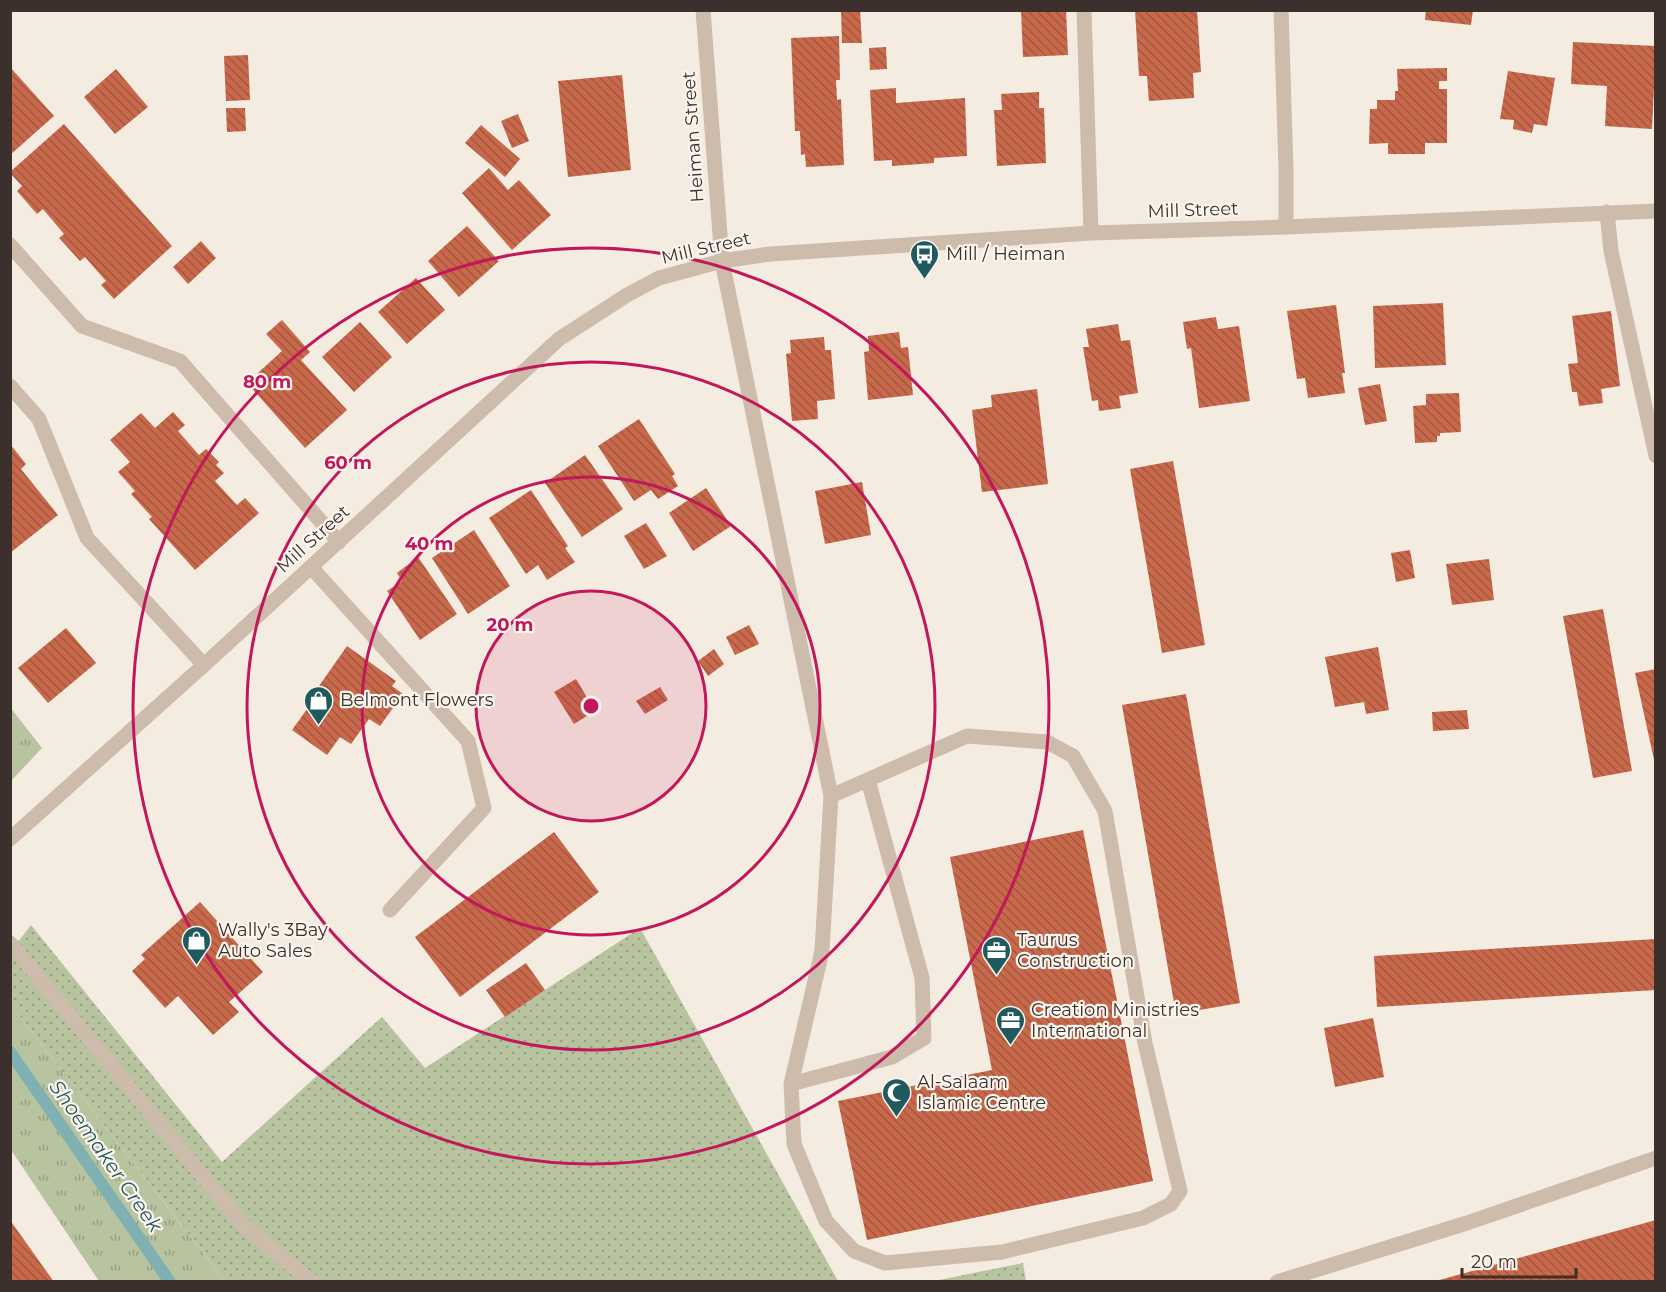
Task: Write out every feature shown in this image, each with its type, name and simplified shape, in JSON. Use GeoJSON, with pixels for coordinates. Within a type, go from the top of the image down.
{"type":"FeatureCollection","features":[{"type":"Feature","properties":{"kind":"street","name":"Heiman Street"},"geometry":{"type":"LineString","coordinates":[[703,10],[723,261],[831,796],[822,951],[790,1084],[794,1144],[826,1221],[854,1251],[885,1263],[1002,1252],[1143,1218],[1171,1204],[1180,1191],[1145,1043],[1105,812],[1073,756],[1047,742],[967,736],[831,796]]}},
{"type":"Feature","properties":{"kind":"street"},"geometry":{"type":"LineString","coordinates":[[1084,10],[1091,233]]}},
{"type":"Feature","properties":{"kind":"street"},"geometry":{"type":"LineString","coordinates":[[1281,10],[1286,227]]}},
{"type":"Feature","properties":{"kind":"street","name":"Mill Street"},"geometry":{"type":"LineString","coordinates":[[10,839],[204,665],[559,339],[627,295],[659,278],[723,261],[770,254],[1091,233],[1286,227],[1656,210]]}},
{"type":"Feature","properties":{"kind":"street"},"geometry":{"type":"LineString","coordinates":[[1607,213],[1611,251],[1656,456]]}},
{"type":"Feature","properties":{"kind":"street"},"geometry":{"type":"LineString","coordinates":[[10,245],[82,326],[180,361],[339,542]]}},
{"type":"Feature","properties":{"kind":"street"},"geometry":{"type":"LineString","coordinates":[[10,386],[39,419],[87,538],[204,665]]}},
{"type":"Feature","properties":{"kind":"street"},"geometry":{"type":"LineString","coordinates":[[311,567],[468,741],[484,808],[390,910]]}},
{"type":"Feature","properties":{"kind":"street"},"geometry":{"type":"LineString","coordinates":[[790,1084],[892,1057],[924,1038],[922,978],[868,780]]}},
{"type":"Feature","properties":{"kind":"street"},"geometry":{"type":"LineString","coordinates":[[10,943],[244,1226],[312,1281]]}},
{"type":"Feature","properties":{"kind":"street"},"geometry":{"type":"LineString","coordinates":[[1277,1281],[1467,1223],[1656,1158]]}},
{"type":"Feature","properties":{"kind":"green space"},"geometry":{"type":"Polygon","coordinates":[[[10,707],[42,748],[11,781],[10,781],[10,707]]]}},
{"type":"Feature","properties":{"kind":"green space"},"geometry":{"type":"Polygon","coordinates":[[[31,925],[222,1162],[382,1017],[425,1068],[640,928],[838,1281],[225,1281],[11,1005],[11,951],[31,925]]]}},
{"type":"Feature","properties":{"kind":"green space"},"geometry":{"type":"Polygon","coordinates":[[[11,1005],[225,1281],[99,1281],[11,1150],[11,1005]]]}},
{"type":"Feature","properties":{"kind":"green space"},"geometry":{"type":"Polygon","coordinates":[[[1023,1263],[1026,1281],[934,1281],[1023,1263]]]}},
{"type":"Feature","properties":{"kind":"building"},"geometry":{"type":"Polygon","coordinates":[[[841,10],[860,10],[862,43],[842,43],[841,10]]]}},
{"type":"Feature","properties":{"kind":"building"},"geometry":{"type":"Polygon","coordinates":[[[1021,10],[1066,10],[1068,55],[1023,57],[1021,10]]]}},
{"type":"Feature","properties":{"kind":"building"},"geometry":{"type":"Polygon","coordinates":[[[1135,10],[1197,10],[1201,72],[1193,73],[1194,98],[1149,101],[1147,76],[1139,76],[1135,10]]]}},
{"type":"Feature","properties":{"kind":"building"},"geometry":{"type":"Polygon","coordinates":[[[1426,10],[1473,10],[1471,25],[1425,20],[1426,10]]]}},
{"type":"Feature","properties":{"kind":"building"},"geometry":{"type":"Polygon","coordinates":[[[839,36],[840,80],[836,80],[837,100],[841,99],[844,165],[806,167],[805,154],[801,155],[800,131],[795,131],[791,38],[839,36]]]}},
{"type":"Feature","properties":{"kind":"building"},"geometry":{"type":"Polygon","coordinates":[[[1573,42],[1656,46],[1652,129],[1605,126],[1607,86],[1571,84],[1573,42]]]}},
{"type":"Feature","properties":{"kind":"building"},"geometry":{"type":"Polygon","coordinates":[[[886,47],[887,69],[870,70],[869,48],[886,47]]]}},
{"type":"Feature","properties":{"kind":"building"},"geometry":{"type":"Polygon","coordinates":[[[248,55],[250,100],[226,101],[224,56],[248,55]]]}},
{"type":"Feature","properties":{"kind":"building"},"geometry":{"type":"Polygon","coordinates":[[[10,67],[54,116],[10,155],[10,67]]]}},
{"type":"Feature","properties":{"kind":"building"},"geometry":{"type":"Polygon","coordinates":[[[1447,68],[1447,81],[1439,81],[1439,89],[1447,89],[1447,143],[1425,143],[1425,154],[1388,154],[1388,143],[1369,144],[1370,109],[1377,109],[1377,100],[1395,100],[1395,91],[1398,91],[1397,69],[1447,68]]]}},
{"type":"Feature","properties":{"kind":"building"},"geometry":{"type":"Polygon","coordinates":[[[116,69],[148,107],[115,134],[84,97],[116,69]]]}},
{"type":"Feature","properties":{"kind":"building"},"geometry":{"type":"Polygon","coordinates":[[[1508,71],[1555,78],[1547,126],[1534,124],[1532,133],[1513,129],[1514,120],[1500,119],[1508,71]]]}},
{"type":"Feature","properties":{"kind":"building"},"geometry":{"type":"Polygon","coordinates":[[[622,75],[631,170],[568,177],[558,81],[622,75]]]}},
{"type":"Feature","properties":{"kind":"building"},"geometry":{"type":"Polygon","coordinates":[[[896,88],[896,103],[965,98],[967,156],[934,158],[934,163],[892,166],[892,160],[874,161],[870,90],[896,88]]]}},
{"type":"Feature","properties":{"kind":"building"},"geometry":{"type":"Polygon","coordinates":[[[1039,92],[1039,108],[1044,108],[1046,163],[997,166],[994,110],[1002,110],[1001,94],[1039,92]]]}},
{"type":"Feature","properties":{"kind":"building"},"geometry":{"type":"Polygon","coordinates":[[[226,108],[245,108],[246,131],[227,132],[226,108]]]}},
{"type":"Feature","properties":{"kind":"building"},"geometry":{"type":"Polygon","coordinates":[[[518,114],[529,141],[512,148],[501,121],[518,114]]]}},
{"type":"Feature","properties":{"kind":"building"},"geometry":{"type":"Polygon","coordinates":[[[64,124],[172,246],[114,299],[101,285],[106,281],[85,257],[80,261],[59,238],[64,234],[43,209],[37,214],[17,191],[22,186],[10,173],[64,124]]]}},
{"type":"Feature","properties":{"kind":"building"},"geometry":{"type":"Polygon","coordinates":[[[481,125],[520,159],[505,177],[465,143],[481,125]]]}},
{"type":"Feature","properties":{"kind":"building"},"geometry":{"type":"Polygon","coordinates":[[[489,168],[508,190],[519,180],[551,215],[512,250],[462,193],[489,168]]]}},
{"type":"Feature","properties":{"kind":"building"},"geometry":{"type":"Polygon","coordinates":[[[467,226],[499,261],[459,297],[428,261],[467,226]]]}},
{"type":"Feature","properties":{"kind":"building"},"geometry":{"type":"Polygon","coordinates":[[[201,241],[216,258],[188,284],[173,267],[201,241]]]}},
{"type":"Feature","properties":{"kind":"building"},"geometry":{"type":"Polygon","coordinates":[[[416,278],[445,310],[407,344],[378,312],[416,278]]]}},
{"type":"Feature","properties":{"kind":"building"},"geometry":{"type":"Polygon","coordinates":[[[1443,303],[1446,365],[1375,368],[1373,306],[1443,303]]]}},
{"type":"Feature","properties":{"kind":"building"},"geometry":{"type":"Polygon","coordinates":[[[1336,305],[1345,373],[1342,373],[1345,393],[1308,398],[1305,378],[1297,379],[1287,311],[1336,305]]]}},
{"type":"Feature","properties":{"kind":"building"},"geometry":{"type":"Polygon","coordinates":[[[1611,311],[1620,386],[1601,389],[1603,403],[1579,406],[1577,392],[1572,392],[1568,364],[1578,363],[1572,316],[1611,311]]]}},
{"type":"Feature","properties":{"kind":"building"},"geometry":{"type":"Polygon","coordinates":[[[1216,317],[1218,329],[1239,326],[1250,401],[1199,408],[1191,348],[1187,349],[1183,322],[1216,317]]]}},
{"type":"Feature","properties":{"kind":"building"},"geometry":{"type":"Polygon","coordinates":[[[282,320],[310,352],[301,360],[347,410],[305,448],[247,383],[282,351],[266,334],[282,320]]]}},
{"type":"Feature","properties":{"kind":"building"},"geometry":{"type":"Polygon","coordinates":[[[360,322],[392,357],[354,392],[322,357],[360,322]]]}},
{"type":"Feature","properties":{"kind":"building"},"geometry":{"type":"Polygon","coordinates":[[[1118,324],[1121,341],[1130,340],[1138,393],[1119,396],[1121,408],[1099,411],[1098,400],[1092,401],[1083,347],[1089,347],[1086,329],[1118,324]]]}},
{"type":"Feature","properties":{"kind":"building"},"geometry":{"type":"Polygon","coordinates":[[[899,332],[901,348],[908,347],[913,395],[868,400],[864,352],[869,351],[868,336],[899,332]]]}},
{"type":"Feature","properties":{"kind":"building"},"geometry":{"type":"Polygon","coordinates":[[[824,337],[825,350],[831,350],[835,399],[817,401],[818,419],[792,421],[786,354],[791,353],[790,340],[824,337]]]}},
{"type":"Feature","properties":{"kind":"building"},"geometry":{"type":"Polygon","coordinates":[[[1380,384],[1387,421],[1365,425],[1358,388],[1380,384]]]}},
{"type":"Feature","properties":{"kind":"building"},"geometry":{"type":"Polygon","coordinates":[[[1037,389],[1048,484],[982,492],[972,410],[992,407],[991,395],[1037,389]]]}},
{"type":"Feature","properties":{"kind":"building"},"geometry":{"type":"Polygon","coordinates":[[[1459,393],[1461,432],[1440,433],[1440,436],[1437,436],[1437,442],[1415,443],[1413,406],[1426,405],[1426,394],[1459,393]]]}},
{"type":"Feature","properties":{"kind":"building"},"geometry":{"type":"Polygon","coordinates":[[[173,412],[185,425],[178,431],[199,455],[206,449],[219,462],[216,465],[224,473],[215,481],[237,505],[245,498],[259,513],[195,570],[149,519],[152,517],[131,494],[135,491],[118,472],[130,462],[110,440],[141,413],[155,428],[173,412]]]}},
{"type":"Feature","properties":{"kind":"building"},"geometry":{"type":"Polygon","coordinates":[[[639,419],[675,474],[672,476],[678,486],[658,499],[651,490],[634,501],[598,446],[639,419]]]}},
{"type":"Feature","properties":{"kind":"building"},"geometry":{"type":"Polygon","coordinates":[[[10,444],[26,464],[21,469],[58,515],[10,553],[10,444]]]}},
{"type":"Feature","properties":{"kind":"building"},"geometry":{"type":"Polygon","coordinates":[[[585,455],[623,509],[582,537],[545,483],[585,455]]]}},
{"type":"Feature","properties":{"kind":"building"},"geometry":{"type":"Polygon","coordinates":[[[1173,461],[1205,645],[1162,653],[1130,469],[1173,461]]]}},
{"type":"Feature","properties":{"kind":"building"},"geometry":{"type":"Polygon","coordinates":[[[862,482],[871,535],[825,544],[815,491],[862,482]]]}},
{"type":"Feature","properties":{"kind":"building"},"geometry":{"type":"Polygon","coordinates":[[[706,488],[731,526],[693,551],[669,513],[706,488]]]}},
{"type":"Feature","properties":{"kind":"building"},"geometry":{"type":"Polygon","coordinates":[[[531,490],[568,546],[565,548],[575,562],[547,580],[538,565],[526,574],[489,518],[531,490]]]}},
{"type":"Feature","properties":{"kind":"building"},"geometry":{"type":"Polygon","coordinates":[[[646,523],[667,556],[644,569],[624,536],[646,523]]]}},
{"type":"Feature","properties":{"kind":"building"},"geometry":{"type":"Polygon","coordinates":[[[474,530],[510,586],[468,614],[432,558],[474,530]]]}},
{"type":"Feature","properties":{"kind":"building"},"geometry":{"type":"Polygon","coordinates":[[[1410,550],[1415,578],[1396,582],[1391,553],[1410,550]]]}},
{"type":"Feature","properties":{"kind":"building"},"geometry":{"type":"Polygon","coordinates":[[[418,557],[457,614],[420,640],[387,591],[402,581],[397,573],[418,557]]]}},
{"type":"Feature","properties":{"kind":"building"},"geometry":{"type":"Polygon","coordinates":[[[1489,559],[1494,600],[1452,605],[1446,564],[1489,559]]]}},
{"type":"Feature","properties":{"kind":"building"},"geometry":{"type":"Polygon","coordinates":[[[1603,609],[1632,771],[1593,778],[1563,616],[1603,609]]]}},
{"type":"Feature","properties":{"kind":"building"},"geometry":{"type":"Polygon","coordinates":[[[749,625],[759,644],[735,655],[726,637],[749,625]]]}},
{"type":"Feature","properties":{"kind":"building"},"geometry":{"type":"Polygon","coordinates":[[[66,628],[96,663],[48,703],[18,668],[66,628]]]}},
{"type":"Feature","properties":{"kind":"building"},"geometry":{"type":"Polygon","coordinates":[[[347,646],[396,681],[392,686],[403,694],[380,726],[369,719],[351,744],[340,737],[327,755],[292,730],[315,698],[312,696],[347,646]]]}},
{"type":"Feature","properties":{"kind":"building"},"geometry":{"type":"Polygon","coordinates":[[[1378,647],[1389,710],[1366,714],[1364,702],[1335,707],[1325,657],[1378,647]]]}},
{"type":"Feature","properties":{"kind":"building"},"geometry":{"type":"Polygon","coordinates":[[[714,649],[724,664],[708,676],[698,661],[714,649]]]}},
{"type":"Feature","properties":{"kind":"building"},"geometry":{"type":"Polygon","coordinates":[[[1656,669],[1656,764],[1655,764],[1635,673],[1656,669]]]}},
{"type":"Feature","properties":{"kind":"building"},"geometry":{"type":"Polygon","coordinates":[[[576,679],[595,711],[574,724],[554,692],[576,679]]]}},
{"type":"Feature","properties":{"kind":"building"},"geometry":{"type":"Polygon","coordinates":[[[660,687],[668,700],[645,714],[636,701],[660,687]]]}},
{"type":"Feature","properties":{"kind":"building"},"geometry":{"type":"Polygon","coordinates":[[[1186,694],[1240,1003],[1176,1014],[1122,705],[1186,694]]]}},
{"type":"Feature","properties":{"kind":"building"},"geometry":{"type":"Polygon","coordinates":[[[1467,710],[1469,729],[1433,731],[1432,712],[1467,710]]]}},
{"type":"Feature","properties":{"kind":"building"},"geometry":{"type":"Polygon","coordinates":[[[1083,830],[1153,1181],[867,1240],[838,1101],[992,1070],[950,857],[1083,830]]]}},
{"type":"Feature","properties":{"kind":"building"},"geometry":{"type":"Polygon","coordinates":[[[554,832],[599,892],[460,997],[415,937],[554,832]]]}},
{"type":"Feature","properties":{"kind":"building","name":"Wally's 3Bay Auto Sales"},"geometry":{"type":"Polygon","coordinates":[[[200,902],[263,972],[229,1002],[239,1012],[213,1035],[178,996],[165,1008],[132,971],[145,959],[141,955],[200,902]]]}},
{"type":"Feature","properties":{"kind":"building"},"geometry":{"type":"Polygon","coordinates":[[[1656,939],[1656,990],[1377,1007],[1374,956],[1656,939]]]}},
{"type":"Feature","properties":{"kind":"building"},"geometry":{"type":"Polygon","coordinates":[[[526,963],[545,990],[505,1017],[486,990],[526,963]]]}},
{"type":"Feature","properties":{"kind":"building"},"geometry":{"type":"Polygon","coordinates":[[[1373,1018],[1384,1077],[1335,1087],[1324,1028],[1373,1018]]]}},
{"type":"Feature","properties":{"kind":"building"},"geometry":{"type":"Polygon","coordinates":[[[10,1220],[54,1282],[10,1282],[10,1220]]]}},
{"type":"Feature","properties":{"kind":"building"},"geometry":{"type":"Polygon","coordinates":[[[1656,1220],[1656,1282],[1436,1282],[1436,1281],[1656,1220]]]}},
{"type":"Feature","properties":{"kind":"waterway","name":"Shoemaker Creek"},"geometry":{"type":"LineString","coordinates":[[10,1052],[170,1282]]}},
{"type":"Feature","properties":{"kind":"place","name":"Mill / Heiman"},"geometry":{"type":"Point","coordinates":[925,280]}},
{"type":"Feature","properties":{"kind":"place","name":"Belmont Flowers"},"geometry":{"type":"Point","coordinates":[319,726]}},
{"type":"Feature","properties":{"kind":"place","name":"Wally's 3Bay Auto Sales"},"geometry":{"type":"Point","coordinates":[197,966]}},
{"type":"Feature","properties":{"kind":"place","name":"Taurus Construction"},"geometry":{"type":"Point","coordinates":[996,976]}},
{"type":"Feature","properties":{"kind":"place","name":"Creation Ministries International"},"geometry":{"type":"Point","coordinates":[1010,1046]}},
{"type":"Feature","properties":{"kind":"place","name":"Al-Salaam Islamic Centre"},"geometry":{"type":"Point","coordinates":[896,1118]}}]}
